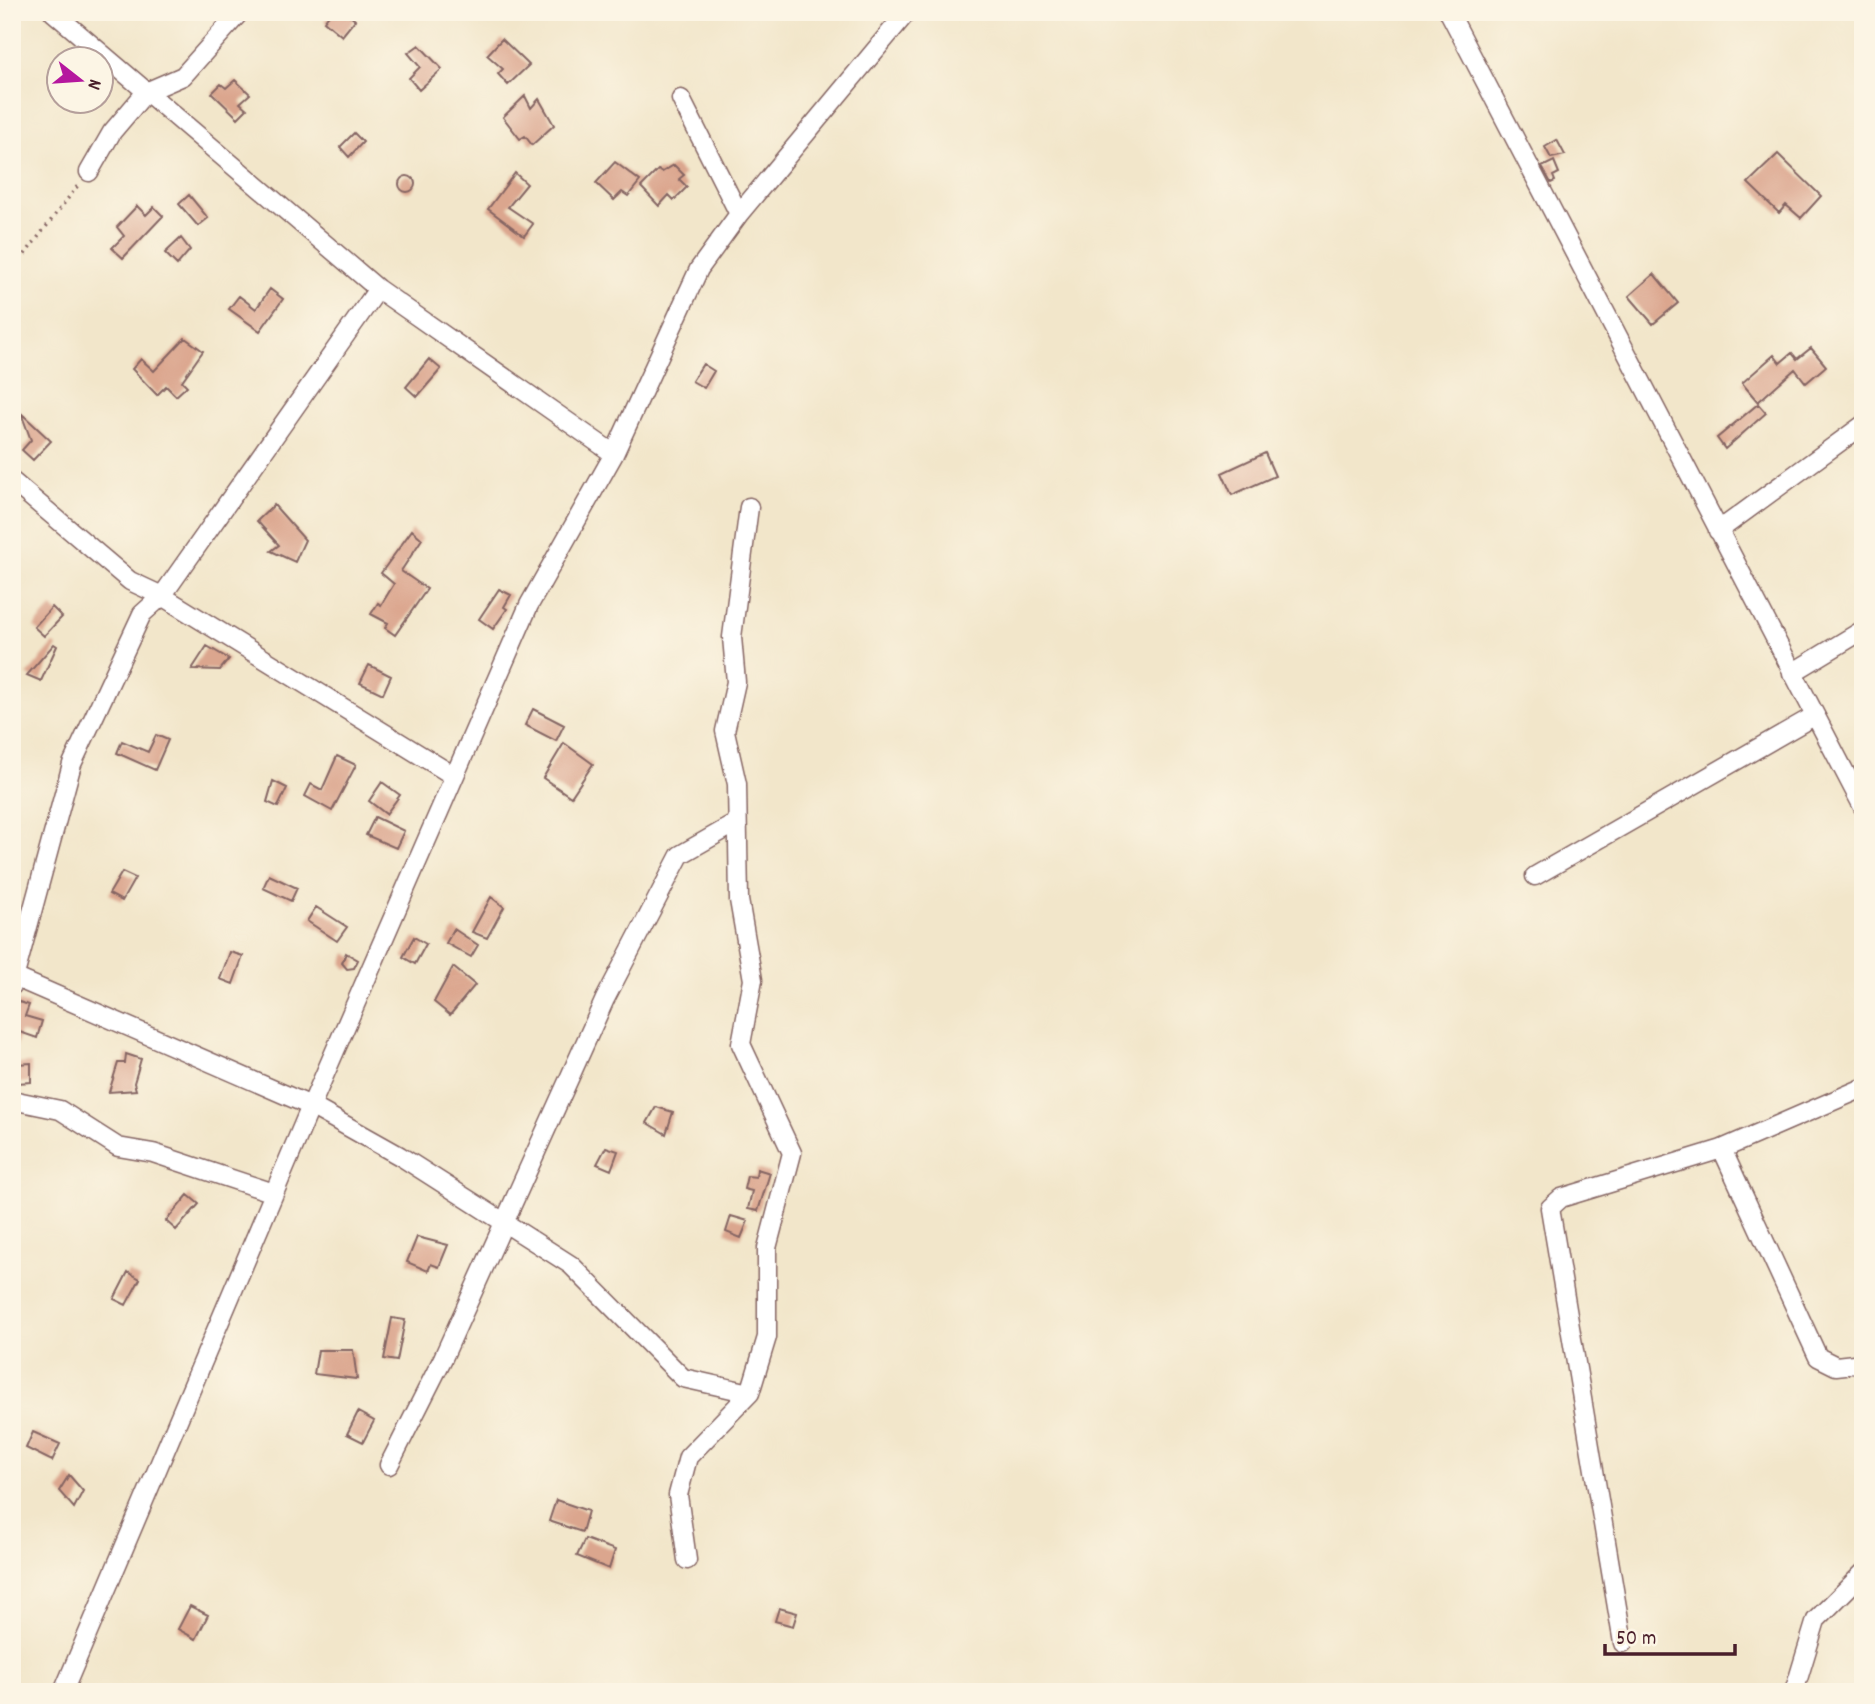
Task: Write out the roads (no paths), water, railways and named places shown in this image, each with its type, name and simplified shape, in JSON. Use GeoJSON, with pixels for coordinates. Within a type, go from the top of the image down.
{"type":"FeatureCollection","features":[{"type":"Feature","properties":{"kind":"street"},"geometry":{"type":"LineString","coordinates":[[53,12],[377,289],[614,454]]}},
{"type":"Feature","properties":{"kind":"street"},"geometry":{"type":"LineString","coordinates":[[89,172],[112,132],[146,92],[183,76],[240,12]]}},
{"type":"Feature","properties":{"kind":"street"},"geometry":{"type":"LineString","coordinates":[[63,1692],[311,1106],[529,605],[614,454],[699,269],[739,214],[907,12]]}},
{"type":"Feature","properties":{"kind":"street"},"geometry":{"type":"LineString","coordinates":[[1449,12],[1863,807]]}},
{"type":"Feature","properties":{"kind":"street"},"geometry":{"type":"LineString","coordinates":[[681,99],[739,214]]}},
{"type":"Feature","properties":{"kind":"street"},"geometry":{"type":"LineString","coordinates":[[377,289],[162,596],[142,614],[72,764],[13,979],[311,1106],[400,1156],[571,1265],[682,1378],[750,1393]]}},
{"type":"Feature","properties":{"kind":"street"},"geometry":{"type":"LineString","coordinates":[[1718,531],[1863,425]]}},
{"type":"Feature","properties":{"kind":"street"},"geometry":{"type":"LineString","coordinates":[[12,481],[130,580],[162,596],[454,776]]}},
{"type":"Feature","properties":{"kind":"street"},"geometry":{"type":"LineString","coordinates":[[687,1560],[678,1495],[688,1457],[750,1393],[767,1337],[767,1248],[793,1153],[741,1044],[752,980],[739,900],[737,784],[725,731],[736,682],[732,637],[749,507]]}},
{"type":"Feature","properties":{"kind":"street"},"geometry":{"type":"LineString","coordinates":[[1792,673],[1863,630]]}},
{"type":"Feature","properties":{"kind":"street"},"geometry":{"type":"LineString","coordinates":[[1535,876],[1814,716]]}},
{"type":"Feature","properties":{"kind":"street"},"geometry":{"type":"LineString","coordinates":[[389,1465],[443,1357],[605,999],[680,855],[736,823]]}},
{"type":"Feature","properties":{"kind":"street"},"geometry":{"type":"LineString","coordinates":[[1623,1643],[1550,1208],[1562,1198],[1722,1149],[1863,1088]]}},
{"type":"Feature","properties":{"kind":"street"},"geometry":{"type":"LineString","coordinates":[[12,1100],[60,1110],[118,1147],[153,1153],[274,1193]]}},
{"type":"Feature","properties":{"kind":"street"},"geometry":{"type":"LineString","coordinates":[[1722,1149],[1818,1357],[1836,1366],[1863,1363]]}},
{"type":"Feature","properties":{"kind":"street"},"geometry":{"type":"LineString","coordinates":[[1794,1692],[1816,1620],[1863,1573]]}}]}
